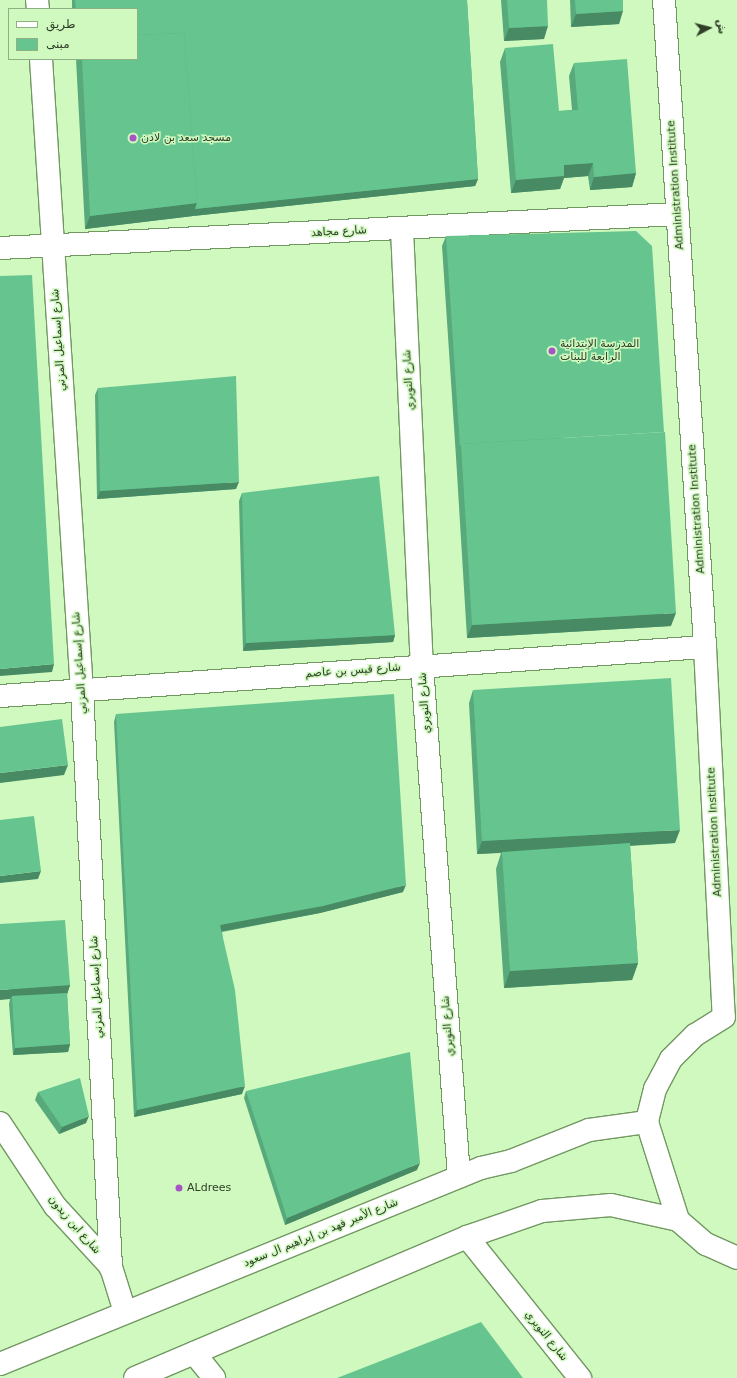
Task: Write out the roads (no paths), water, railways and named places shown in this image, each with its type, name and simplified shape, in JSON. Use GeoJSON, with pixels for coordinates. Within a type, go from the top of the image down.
{"type":"FeatureCollection","features":[{"type":"Feature","properties":{"kind":"street","name":"Administration Institute"},"geometry":{"type":"LineString","coordinates":[[647,1122],[655,1089],[671,1059],[695,1035],[724,1018],[705,647],[664,0]]}},
{"type":"Feature","properties":{"kind":"street","name":"شارع إسماعيل المزني"},"geometry":{"type":"LineString","coordinates":[[41,60],[82,690],[111,1268]]}},
{"type":"Feature","properties":{"kind":"street","name":"شارع مجاهد"},"geometry":{"type":"LineString","coordinates":[[0,248],[53,248],[678,214]]}},
{"type":"Feature","properties":{"kind":"street","name":"شارع النويري"},"geometry":{"type":"LineString","coordinates":[[402,228],[422,666],[459,1177]]}},
{"type":"Feature","properties":{"kind":"street","name":"شارع قيس بن عاصم"},"geometry":{"type":"LineString","coordinates":[[0,696],[705,647]]}},
{"type":"Feature","properties":{"kind":"street","name":"شارع الأمير فهد بن إبراهيم ال سعود"},"geometry":{"type":"LineString","coordinates":[[0,1364],[459,1177],[589,1130],[647,1122]]}},
{"type":"Feature","properties":{"kind":"street"},"geometry":{"type":"LineString","coordinates":[[647,1122],[678,1220]]}},
{"type":"Feature","properties":{"kind":"street","name":"شارع ابن زيدون"},"geometry":{"type":"LineString","coordinates":[[0,1123],[55,1206],[111,1268],[125,1312]]}},
{"type":"Feature","properties":{"kind":"street"},"geometry":{"type":"LineString","coordinates":[[136,1378],[467,1237],[542,1211],[576,1205],[611,1205],[678,1220],[706,1244],[737,1258]]}},
{"type":"Feature","properties":{"kind":"street","name":"شارع النويري"},"geometry":{"type":"LineString","coordinates":[[467,1237],[580,1378]]}},
{"type":"Feature","properties":{"kind":"street"},"geometry":{"type":"LineString","coordinates":[[194,1353],[214,1378]]}},
{"type":"Feature","properties":{"kind":"place","name":"مسجد سعد بن لادن"},"geometry":{"type":"Point","coordinates":[133,138]}},
{"type":"Feature","properties":{"kind":"place","name":"المدرسة الإبتدائية الرابعة للبنات"},"geometry":{"type":"Point","coordinates":[552,351]}},
{"type":"Feature","properties":{"kind":"place","name":"ALdrees"},"geometry":{"type":"Point","coordinates":[179,1188]}}]}
